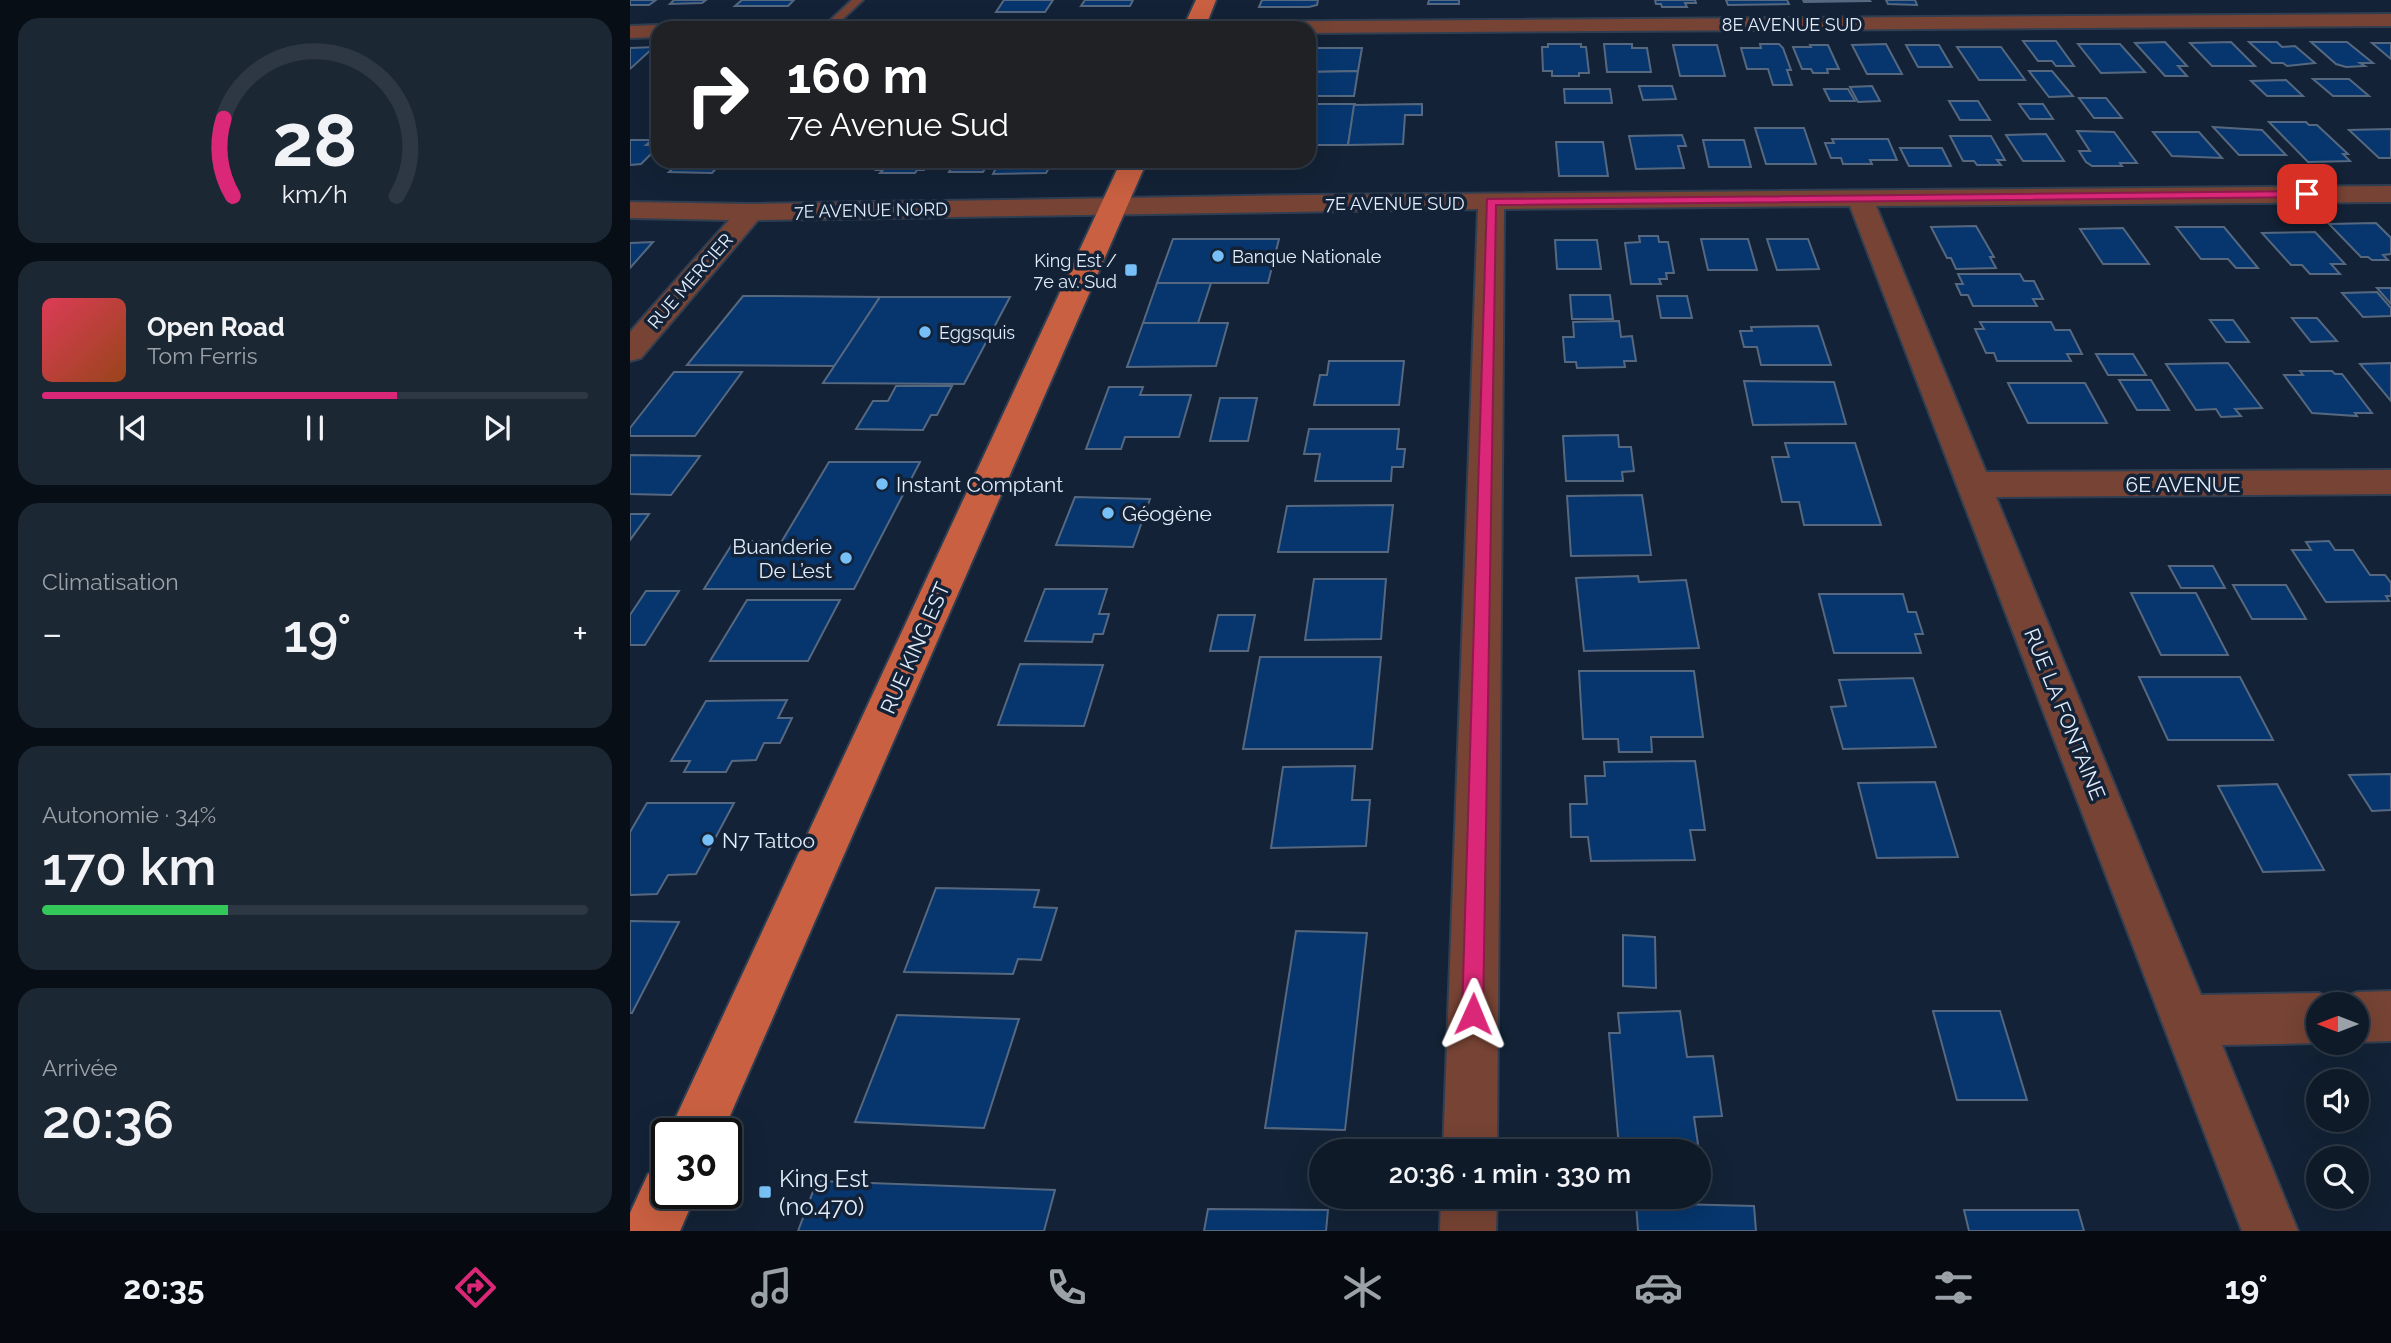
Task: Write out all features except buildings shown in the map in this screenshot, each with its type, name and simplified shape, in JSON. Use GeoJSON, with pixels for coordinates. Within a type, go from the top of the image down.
{"type":"FeatureCollection","features":[{"type":"Feature","properties":{"kind":"main road"},"geometry":{"type":"LineString","coordinates":[[1197,21],[1206,0]]}},
{"type":"Feature","properties":{"kind":"main road","name":"RUE KING EST"},"geometry":{"type":"LineString","coordinates":[[702,1118],[1131,168]]}},
{"type":"Feature","properties":{"kind":"main road"},"geometry":{"type":"LineString","coordinates":[[651,1231],[661,1209]]}},
{"type":"Feature","properties":{"kind":"street","name":"8E AVENUE SUD"},"geometry":{"type":"LineString","coordinates":[[1316,27],[2391,20]]}},
{"type":"Feature","properties":{"kind":"street"},"geometry":{"type":"LineString","coordinates":[[630,32],[651,31]]}},
{"type":"Feature","properties":{"kind":"street","name":"7E AVENUE SUD"},"geometry":{"type":"LineString","coordinates":[[1113,206],[2391,194]]}},
{"type":"Feature","properties":{"kind":"street","name":"RUE LA FONTAINE"},"geometry":{"type":"LineString","coordinates":[[1860,198],[2270,1231]]}},
{"type":"Feature","properties":{"kind":"street"},"geometry":{"type":"LineString","coordinates":[[1470,1139],[1491,202]]}},
{"type":"Feature","properties":{"kind":"street","name":"7E AVENUE NORD"},"geometry":{"type":"LineString","coordinates":[[630,211],[750,212],[1113,206]]}},
{"type":"Feature","properties":{"kind":"street","name":"RUE MERCIER"},"geometry":{"type":"LineString","coordinates":[[630,351],[750,212]]}},
{"type":"Feature","properties":{"kind":"street","name":"6E AVENUE"},"geometry":{"type":"LineString","coordinates":[[1975,485],[2391,482]]}},
{"type":"Feature","properties":{"kind":"street"},"geometry":{"type":"LineString","coordinates":[[2370,1017],[2391,1016]]}},
{"type":"Feature","properties":{"kind":"street"},"geometry":{"type":"LineString","coordinates":[[2187,1020],[2306,1018]]}},
{"type":"Feature","properties":{"kind":"street"},"geometry":{"type":"LineString","coordinates":[[1468,1231],[1469,1209]]}},
{"type":"Feature","properties":{"kind":"lane"},"geometry":{"type":"LineString","coordinates":[[835,21],[858,0]]}},
{"type":"Feature","properties":{"kind":"place","name":"Banque Nationale"},"geometry":{"type":"Point","coordinates":[1218,256]}},
{"type":"Feature","properties":{"kind":"place","name":"King Est / 7e av. Sud"},"geometry":{"type":"Point","coordinates":[1131,270]}},
{"type":"Feature","properties":{"kind":"place","name":"Eggsquis"},"geometry":{"type":"Point","coordinates":[925,332]}},
{"type":"Feature","properties":{"kind":"place","name":"Instant Comptant"},"geometry":{"type":"Point","coordinates":[882,484]}},
{"type":"Feature","properties":{"kind":"place","name":"Géogène"},"geometry":{"type":"Point","coordinates":[1108,513]}},
{"type":"Feature","properties":{"kind":"place","name":"Buanderie De L’est"},"geometry":{"type":"Point","coordinates":[846,558]}},
{"type":"Feature","properties":{"kind":"place","name":"N7 Tattoo"},"geometry":{"type":"Point","coordinates":[708,840]}},
{"type":"Feature","properties":{"kind":"place","name":"King Est (no.470)"},"geometry":{"type":"Point","coordinates":[765,1192]}},
{"type":"Feature","properties":{"kind":"route"},"geometry":{"type":"LineString","coordinates":[[1473,1014],[1491,202],[2307,194]]}}]}
